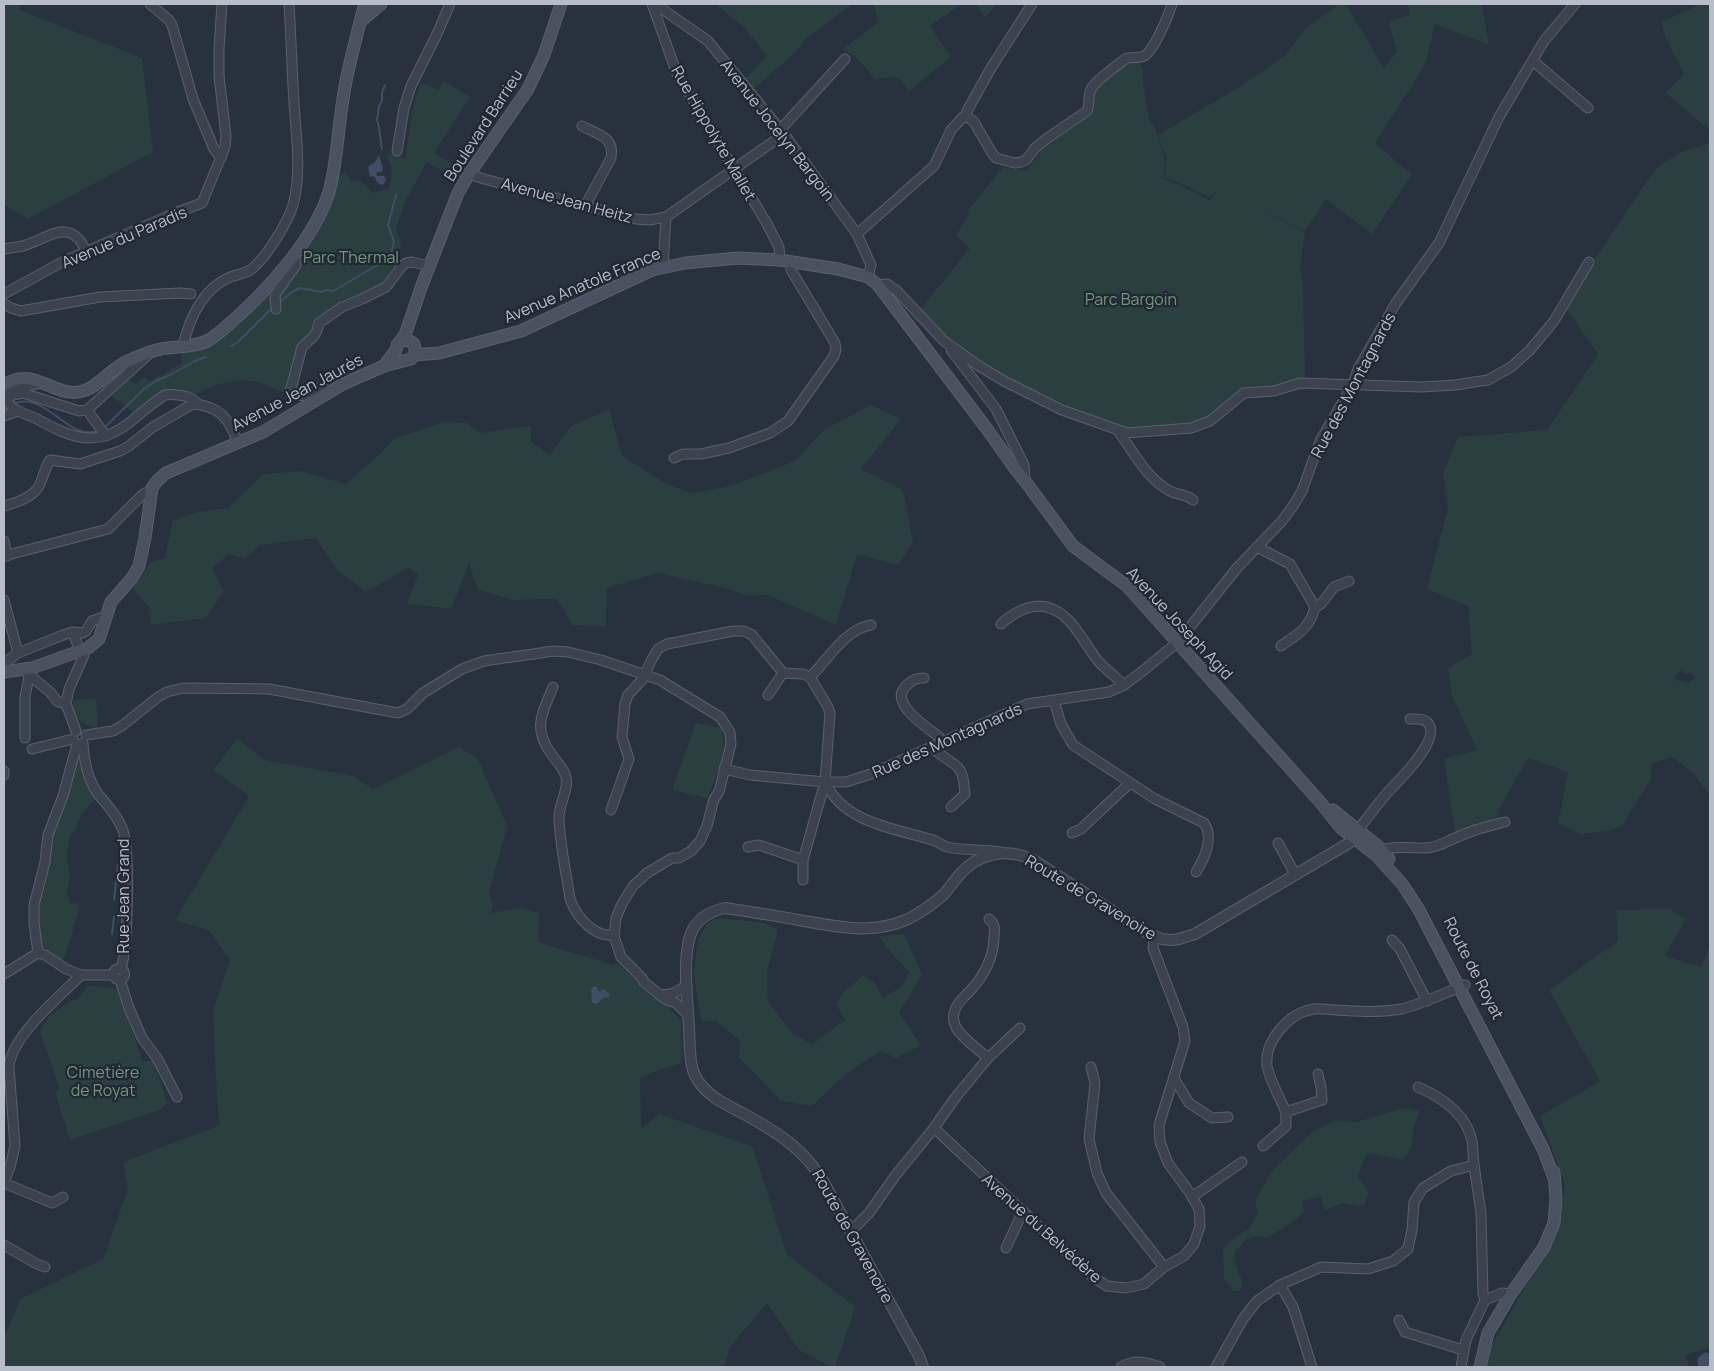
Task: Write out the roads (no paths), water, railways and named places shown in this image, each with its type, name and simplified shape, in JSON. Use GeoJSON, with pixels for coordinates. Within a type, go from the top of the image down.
{"type":"FeatureCollection","features":[{"type":"Feature","properties":{"kind":"main road"},"geometry":{"type":"LineString","coordinates":[[4,384],[26,377],[66,392],[76,393],[86,390],[96,385],[123,363],[151,352],[196,345],[207,341],[271,286],[307,236],[329,193],[346,79],[366,4]]}},
{"type":"Feature","properties":{"kind":"main road"},"geometry":{"type":"LineString","coordinates":[[371,4],[380,4]]}},
{"type":"Feature","properties":{"kind":"main road"},"geometry":{"type":"LineString","coordinates":[[360,22],[380,4]]}},
{"type":"Feature","properties":{"kind":"main road","name":"Boulevard Barrieu"},"geometry":{"type":"LineString","coordinates":[[407,349],[415,302],[453,205],[470,174],[528,89],[541,62],[561,4]]}},
{"type":"Feature","properties":{"kind":"main road","name":"Avenue Anatole France"},"geometry":{"type":"LineString","coordinates":[[407,349],[446,350],[472,345],[521,331],[629,280],[663,267],[713,259],[786,261],[838,269],[868,277],[878,285]]}},
{"type":"Feature","properties":{"kind":"main road","name":"Avenue Joseph Agid"},"geometry":{"type":"LineString","coordinates":[[878,285],[1073,546],[1121,581],[1178,642],[1348,833]]}},
{"type":"Feature","properties":{"kind":"main road","name":"Avenue Jean Jaurès"},"geometry":{"type":"LineString","coordinates":[[151,492],[154,484],[166,473],[269,429],[329,392],[384,366],[407,349]]}},
{"type":"Feature","properties":{"kind":"main road"},"geometry":{"type":"LineString","coordinates":[[6,665],[27,673],[94,645],[99,639],[114,597],[132,578],[140,566],[151,492]]}},
{"type":"Feature","properties":{"kind":"main road","name":"Route de Royat"},"geometry":{"type":"LineString","coordinates":[[1321,803],[1332,810],[1348,833],[1379,853],[1408,882],[1425,907],[1462,986],[1548,1147],[1554,1162],[1556,1199],[1554,1223],[1544,1247],[1511,1294],[1488,1334],[1480,1367]]}},
{"type":"Feature","properties":{"kind":"main road","name":"Route de Royat"},"geometry":{"type":"LineString","coordinates":[[1472,1367],[1482,1332],[1495,1312],[1511,1294]]}},
{"type":"Feature","properties":{"kind":"street"},"geometry":{"type":"LineString","coordinates":[[150,4],[169,20],[172,25],[193,100],[214,149],[221,158]]}},
{"type":"Feature","properties":{"kind":"street","name":"Avenue du Paradis"},"geometry":{"type":"LineString","coordinates":[[4,294],[64,261],[202,203],[225,147],[226,136],[219,76],[222,4]]}},
{"type":"Feature","properties":{"kind":"street"},"geometry":{"type":"LineString","coordinates":[[183,346],[189,324],[203,298],[222,281],[242,274],[254,267],[276,239],[293,205],[298,166],[289,4]]}},
{"type":"Feature","properties":{"kind":"street"},"geometry":{"type":"LineString","coordinates":[[397,151],[404,108],[411,86],[438,34],[450,4]]}},
{"type":"Feature","properties":{"kind":"street","name":"Avenue Jocelyn Bargoin"},"geometry":{"type":"LineString","coordinates":[[654,4],[708,41],[782,132],[857,234],[871,264],[868,277]]}},
{"type":"Feature","properties":{"kind":"street","name":"Rue Hippolyte Mallet"},"geometry":{"type":"LineString","coordinates":[[654,4],[677,74],[770,230],[791,270],[835,343],[836,350],[834,356],[788,421],[770,433],[729,448],[701,454],[683,454],[674,458]]}},
{"type":"Feature","properties":{"kind":"street"},"geometry":{"type":"LineString","coordinates":[[966,117],[967,111],[991,68],[1032,4]]}},
{"type":"Feature","properties":{"kind":"street"},"geometry":{"type":"LineString","coordinates":[[966,117],[974,122],[996,158],[1015,163],[1026,160],[1035,148],[1046,139],[1087,111],[1090,106],[1090,92],[1095,84],[1125,59],[1131,56],[1147,54],[1165,25],[1172,4]]}},
{"type":"Feature","properties":{"kind":"street","name":"Rue des Montagnards"},"geometry":{"type":"LineString","coordinates":[[724,769],[750,775],[825,782],[846,782],[871,774],[1027,704],[1109,692],[1140,674],[1178,642],[1236,568],[1282,521],[1302,491],[1320,441],[1353,384],[1358,369],[1396,303],[1438,243],[1500,117],[1544,41],[1575,4]]}},
{"type":"Feature","properties":{"kind":"street","name":"Avenue Jean Heitz"},"geometry":{"type":"LineString","coordinates":[[470,174],[636,219],[649,220],[666,217],[734,170],[782,132],[845,59]]}},
{"type":"Feature","properties":{"kind":"street"},"geometry":{"type":"LineString","coordinates":[[1533,61],[1588,108]]}},
{"type":"Feature","properties":{"kind":"street"},"geometry":{"type":"LineString","coordinates":[[857,234],[934,166],[951,130],[960,119],[966,117]]}},
{"type":"Feature","properties":{"kind":"street"},"geometry":{"type":"LineString","coordinates":[[582,126],[607,139],[612,150],[611,158],[585,206]]}},
{"type":"Feature","properties":{"kind":"street"},"geometry":{"type":"LineString","coordinates":[[663,267],[666,217]]}},
{"type":"Feature","properties":{"kind":"street"},"geometry":{"type":"LineString","coordinates":[[4,249],[24,246],[57,232],[66,232],[75,234],[86,251]]}},
{"type":"Feature","properties":{"kind":"street"},"geometry":{"type":"LineString","coordinates":[[276,310],[275,295],[296,264],[294,255]]}},
{"type":"Feature","properties":{"kind":"street"},"geometry":{"type":"LineString","coordinates":[[329,392],[320,387],[310,394],[302,396],[290,392],[302,347],[313,337],[319,323],[342,307],[386,287],[406,263],[412,262],[429,266]]}},
{"type":"Feature","properties":{"kind":"street"},"geometry":{"type":"LineString","coordinates":[[944,342],[978,366],[1004,381],[1062,410],[1118,431],[1127,433],[1191,428],[1210,421],[1244,393],[1274,391],[1300,382],[1422,387],[1488,380],[1511,367],[1530,350],[1554,321],[1589,262]]}},
{"type":"Feature","properties":{"kind":"street"},"geometry":{"type":"LineString","coordinates":[[878,285],[887,284],[896,290],[944,342],[996,409],[1024,465],[1025,481]]}},
{"type":"Feature","properties":{"kind":"street"},"geometry":{"type":"LineString","coordinates":[[4,304],[21,311],[100,297],[191,294]]}},
{"type":"Feature","properties":{"kind":"street"},"geometry":{"type":"LineString","coordinates":[[4,416],[11,405],[13,394],[23,393],[79,411],[87,410],[151,352]]}},
{"type":"Feature","properties":{"kind":"street"},"geometry":{"type":"LineString","coordinates":[[42,382],[32,387],[12,389],[6,394],[11,405],[84,439],[97,438],[103,430],[128,423],[136,415],[165,395],[169,394],[193,399],[197,404]]}},
{"type":"Feature","properties":{"kind":"street"},"geometry":{"type":"LineString","coordinates":[[4,506],[17,502],[38,488],[50,460],[80,464],[102,457],[129,446],[153,427],[191,405],[197,404],[216,410],[224,416],[238,442]]}},
{"type":"Feature","properties":{"kind":"street"},"geometry":{"type":"LineString","coordinates":[[87,410],[103,430]]}},
{"type":"Feature","properties":{"kind":"street"},"geometry":{"type":"LineString","coordinates":[[1118,431],[1139,462],[1153,478],[1164,488],[1175,494],[1188,496],[1193,500]]}},
{"type":"Feature","properties":{"kind":"street"},"geometry":{"type":"LineString","coordinates":[[4,540],[5,556],[108,529],[141,496],[151,492]]}},
{"type":"Feature","properties":{"kind":"street"},"geometry":{"type":"LineString","coordinates":[[1257,547],[1290,564],[1314,607],[1312,618],[1305,628],[1282,646]]}},
{"type":"Feature","properties":{"kind":"street"},"geometry":{"type":"LineString","coordinates":[[1314,607],[1321,604],[1334,587],[1349,581]]}},
{"type":"Feature","properties":{"kind":"street"},"geometry":{"type":"LineString","coordinates":[[4,600],[18,653]]}},
{"type":"Feature","properties":{"kind":"street"},"geometry":{"type":"LineString","coordinates":[[1001,624],[1021,609],[1047,606],[1058,611],[1068,619],[1099,662],[1124,685]]}},
{"type":"Feature","properties":{"kind":"street"},"geometry":{"type":"LineString","coordinates":[[6,665],[18,653],[73,632],[82,633],[86,631],[92,621],[106,616]]}},
{"type":"Feature","properties":{"kind":"street"},"geometry":{"type":"LineString","coordinates":[[810,677],[846,638],[861,626],[871,625]]}},
{"type":"Feature","properties":{"kind":"street"},"geometry":{"type":"LineString","coordinates":[[611,810],[628,759],[622,737],[625,704],[628,695],[645,675],[658,649],[667,644],[734,631],[744,631],[752,635],[783,673],[802,674],[810,677],[830,713],[825,782],[803,860],[803,880]]}},
{"type":"Feature","properties":{"kind":"street"},"geometry":{"type":"LineString","coordinates":[[27,673],[47,689],[57,701],[66,704],[69,689],[84,655],[78,646],[73,632]]}},
{"type":"Feature","properties":{"kind":"street"},"geometry":{"type":"LineString","coordinates":[[32,749],[113,731],[123,726],[158,697],[167,692],[183,688],[269,689],[398,713],[407,709],[423,693],[462,669],[484,661],[554,651],[568,652],[601,660],[660,680],[720,717],[730,732],[731,744],[719,792],[714,798],[708,826],[700,841],[692,851],[679,858],[672,858],[647,873],[633,886],[616,918],[614,936],[621,957],[644,982],[665,999],[676,1003],[688,1015]]}},
{"type":"Feature","properties":{"kind":"street"},"geometry":{"type":"LineString","coordinates":[[25,738],[27,673]]}},
{"type":"Feature","properties":{"kind":"street"},"geometry":{"type":"LineString","coordinates":[[768,695],[783,673]]}},
{"type":"Feature","properties":{"kind":"street"},"geometry":{"type":"LineString","coordinates":[[924,678],[915,678],[904,687],[900,696],[902,703],[908,711],[939,737],[941,742]]}},
{"type":"Feature","properties":{"kind":"street"},"geometry":{"type":"LineString","coordinates":[[553,687],[540,721],[540,735],[545,746],[563,770],[566,778],[559,817],[570,899],[574,911],[587,924],[602,934],[614,936]]}},
{"type":"Feature","properties":{"kind":"street"},"geometry":{"type":"LineString","coordinates":[[1054,701],[1061,724],[1074,745],[1155,798],[1204,822],[1208,828],[1209,837],[1202,862],[1196,872]]}},
{"type":"Feature","properties":{"kind":"street","name":"Rue Jean Grand"},"geometry":{"type":"LineString","coordinates":[[66,704],[79,738],[92,783],[118,820],[126,838],[127,922],[124,958],[118,974],[129,1008],[142,1038],[157,1058],[177,1097]]}},
{"type":"Feature","properties":{"kind":"street"},"geometry":{"type":"LineString","coordinates":[[1348,833],[1412,767],[1427,744],[1431,728],[1426,720],[1410,719]]}},
{"type":"Feature","properties":{"kind":"street"},"geometry":{"type":"LineString","coordinates":[[38,952],[34,906],[45,862],[48,835],[63,796],[79,738]]}},
{"type":"Feature","properties":{"kind":"street"},"geometry":{"type":"LineString","coordinates":[[931,746],[937,754],[956,765],[962,775],[965,794],[950,806]]}},
{"type":"Feature","properties":{"kind":"street"},"geometry":{"type":"LineString","coordinates":[[825,782],[835,799],[854,814],[873,823],[934,840],[945,847],[1001,852]]}},
{"type":"Feature","properties":{"kind":"street"},"geometry":{"type":"LineString","coordinates":[[1072,833],[1081,829],[1130,783]]}},
{"type":"Feature","properties":{"kind":"street"},"geometry":{"type":"LineString","coordinates":[[1379,853],[1388,848],[1408,849],[1438,846],[1480,828],[1505,822]]}},
{"type":"Feature","properties":{"kind":"street","name":"Route de Gravenoire"},"geometry":{"type":"LineString","coordinates":[[923,1367],[919,1356],[818,1172],[799,1150],[763,1125],[721,1101],[701,1086],[693,1072],[690,1059],[686,950],[688,941],[699,920],[712,912],[725,908],[851,929],[878,928],[909,918],[927,908],[943,895],[960,873],[970,865],[984,856],[1001,852],[1032,859],[1154,936],[1162,939],[1179,939],[1194,934],[1338,848],[1348,833]]}},
{"type":"Feature","properties":{"kind":"street"},"geometry":{"type":"LineString","coordinates":[[1278,843],[1295,874]]}},
{"type":"Feature","properties":{"kind":"street"},"geometry":{"type":"LineString","coordinates":[[748,847],[759,845],[803,860]]}},
{"type":"Feature","properties":{"kind":"street"},"geometry":{"type":"LineString","coordinates":[[988,919],[995,928],[994,945],[988,966],[977,983],[955,1009],[953,1016],[955,1026],[988,1058]]}},
{"type":"Feature","properties":{"kind":"street","name":"Avenue du Belvédère"},"geometry":{"type":"LineString","coordinates":[[934,1128],[1093,1277],[1107,1286],[1126,1288],[1144,1284],[1164,1267],[1184,1256],[1194,1244],[1200,1226],[1199,1209],[1168,1163],[1160,1142],[1159,1125],[1185,1041],[1183,1027],[1153,948],[1154,936]]}},
{"type":"Feature","properties":{"kind":"street"},"geometry":{"type":"LineString","coordinates":[[1392,940],[1400,949],[1426,1001]]}},
{"type":"Feature","properties":{"kind":"street"},"geometry":{"type":"LineString","coordinates":[[4,974],[38,952]]}},
{"type":"Feature","properties":{"kind":"street"},"geometry":{"type":"LineString","coordinates":[[38,952],[66,969],[81,975],[42,1012],[11,1057],[9,1068],[15,1146],[4,1183],[52,1203],[63,1197]]}},
{"type":"Feature","properties":{"kind":"street","name":"Rue Jean Grand"},"geometry":{"type":"LineString","coordinates":[[81,975],[118,974]]}},
{"type":"Feature","properties":{"kind":"street"},"geometry":{"type":"LineString","coordinates":[[659,994],[669,995],[676,993],[687,985]]}},
{"type":"Feature","properties":{"kind":"street"},"geometry":{"type":"LineString","coordinates":[[1263,1146],[1286,1126],[1286,1112],[1267,1066],[1274,1035],[1283,1025],[1298,1014],[1313,1009],[1367,1012],[1400,1009],[1426,1001],[1462,986]]}},
{"type":"Feature","properties":{"kind":"street"},"geometry":{"type":"LineString","coordinates":[[851,1230],[869,1213],[955,1098],[988,1058],[1020,1028]]}},
{"type":"Feature","properties":{"kind":"street"},"geometry":{"type":"LineString","coordinates":[[1091,1067],[1095,1083],[1089,1139],[1097,1173],[1106,1194],[1164,1267]]}},
{"type":"Feature","properties":{"kind":"street"},"geometry":{"type":"LineString","coordinates":[[1286,1112],[1322,1100],[1318,1074]]}},
{"type":"Feature","properties":{"kind":"street"},"geometry":{"type":"LineString","coordinates":[[1174,1078],[1189,1103],[1212,1118],[1228,1117]]}},
{"type":"Feature","properties":{"kind":"street"},"geometry":{"type":"LineString","coordinates":[[1418,1087],[1452,1107],[1464,1122],[1472,1140],[1481,1213],[1483,1294],[1485,1300]]}},
{"type":"Feature","properties":{"kind":"street"},"geometry":{"type":"LineString","coordinates":[[1192,1197],[1242,1162]]}},
{"type":"Feature","properties":{"kind":"street"},"geometry":{"type":"LineString","coordinates":[[1218,1367],[1243,1319],[1257,1301],[1280,1285],[1321,1266],[1368,1269],[1393,1261],[1408,1249],[1412,1230],[1414,1202],[1423,1188],[1451,1171],[1474,1165]]}},
{"type":"Feature","properties":{"kind":"street"},"geometry":{"type":"LineString","coordinates":[[1006,1248],[1022,1211]]}},
{"type":"Feature","properties":{"kind":"street"},"geometry":{"type":"LineString","coordinates":[[4,1245],[45,1267]]}},
{"type":"Feature","properties":{"kind":"street"},"geometry":{"type":"LineString","coordinates":[[1280,1285],[1294,1307],[1312,1367]]}},
{"type":"Feature","properties":{"kind":"street"},"geometry":{"type":"LineString","coordinates":[[1462,1367],[1463,1350],[1466,1340],[1485,1300],[1502,1293],[1511,1294]]}},
{"type":"Feature","properties":{"kind":"street"},"geometry":{"type":"LineString","coordinates":[[1399,1320],[1406,1332],[1463,1350]]}},
{"type":"Feature","properties":{"kind":"street"},"geometry":{"type":"LineString","coordinates":[[1121,1367],[1134,1362],[1160,1367]]}},
{"type":"Feature","properties":{"kind":"street"},"geometry":{"type":"LineString","coordinates":[[1472,1367],[1480,1367]]}},
{"type":"Feature","properties":{"kind":"water"},"geometry":{"type":"Polygon","coordinates":[[[379,155],[383,169],[381,172],[377,172],[376,175],[384,176],[386,179],[384,184],[381,185],[374,176],[370,177],[368,167],[375,162],[379,155]]]}},
{"type":"Feature","properties":{"kind":"water"},"geometry":{"type":"Polygon","coordinates":[[[596,986],[599,992],[604,989],[610,995],[603,998],[597,1004],[592,1003],[591,988],[596,986]]]}},
{"type":"Feature","properties":{"kind":"water"},"geometry":{"type":"Polygon","coordinates":[[[1706,1352],[1710,1355],[1710,1367],[1699,1367],[1698,1358],[1706,1352]]]}},
{"type":"Feature","properties":{"kind":"waterway"},"geometry":{"type":"LineString","coordinates":[[382,149],[377,120],[385,85]]}},
{"type":"Feature","properties":{"kind":"waterway"},"geometry":{"type":"LineString","coordinates":[[279,303],[300,288],[321,292],[326,290],[333,291],[383,262],[391,253],[394,242],[388,225],[396,195]]}},
{"type":"Feature","properties":{"kind":"waterway"},"geometry":{"type":"LineString","coordinates":[[231,346],[238,342],[273,307]]}},
{"type":"Feature","properties":{"kind":"waterway"},"geometry":{"type":"LineString","coordinates":[[106,426],[144,389],[156,381],[206,357]]}},
{"type":"Feature","properties":{"kind":"waterway"},"geometry":{"type":"LineString","coordinates":[[13,404],[25,402],[36,404],[76,429],[86,432],[97,431]]}},
{"type":"Feature","properties":{"kind":"waterway"},"geometry":{"type":"LineString","coordinates":[[114,900],[118,864],[122,862]]}},
{"type":"Feature","properties":{"kind":"waterway"},"geometry":{"type":"LineString","coordinates":[[112,934],[114,917]]}},
{"type":"Feature","properties":{"kind":"park label","name":"Parc Thermal"},"geometry":{"type":"Point","coordinates":[351,257]}},
{"type":"Feature","properties":{"kind":"park label","name":"Parc Bargoin"},"geometry":{"type":"Point","coordinates":[1131,299]}},
{"type":"Feature","properties":{"kind":"park label","name":"Cimetière de Royat"},"geometry":{"type":"Point","coordinates":[103,1081]}}]}
